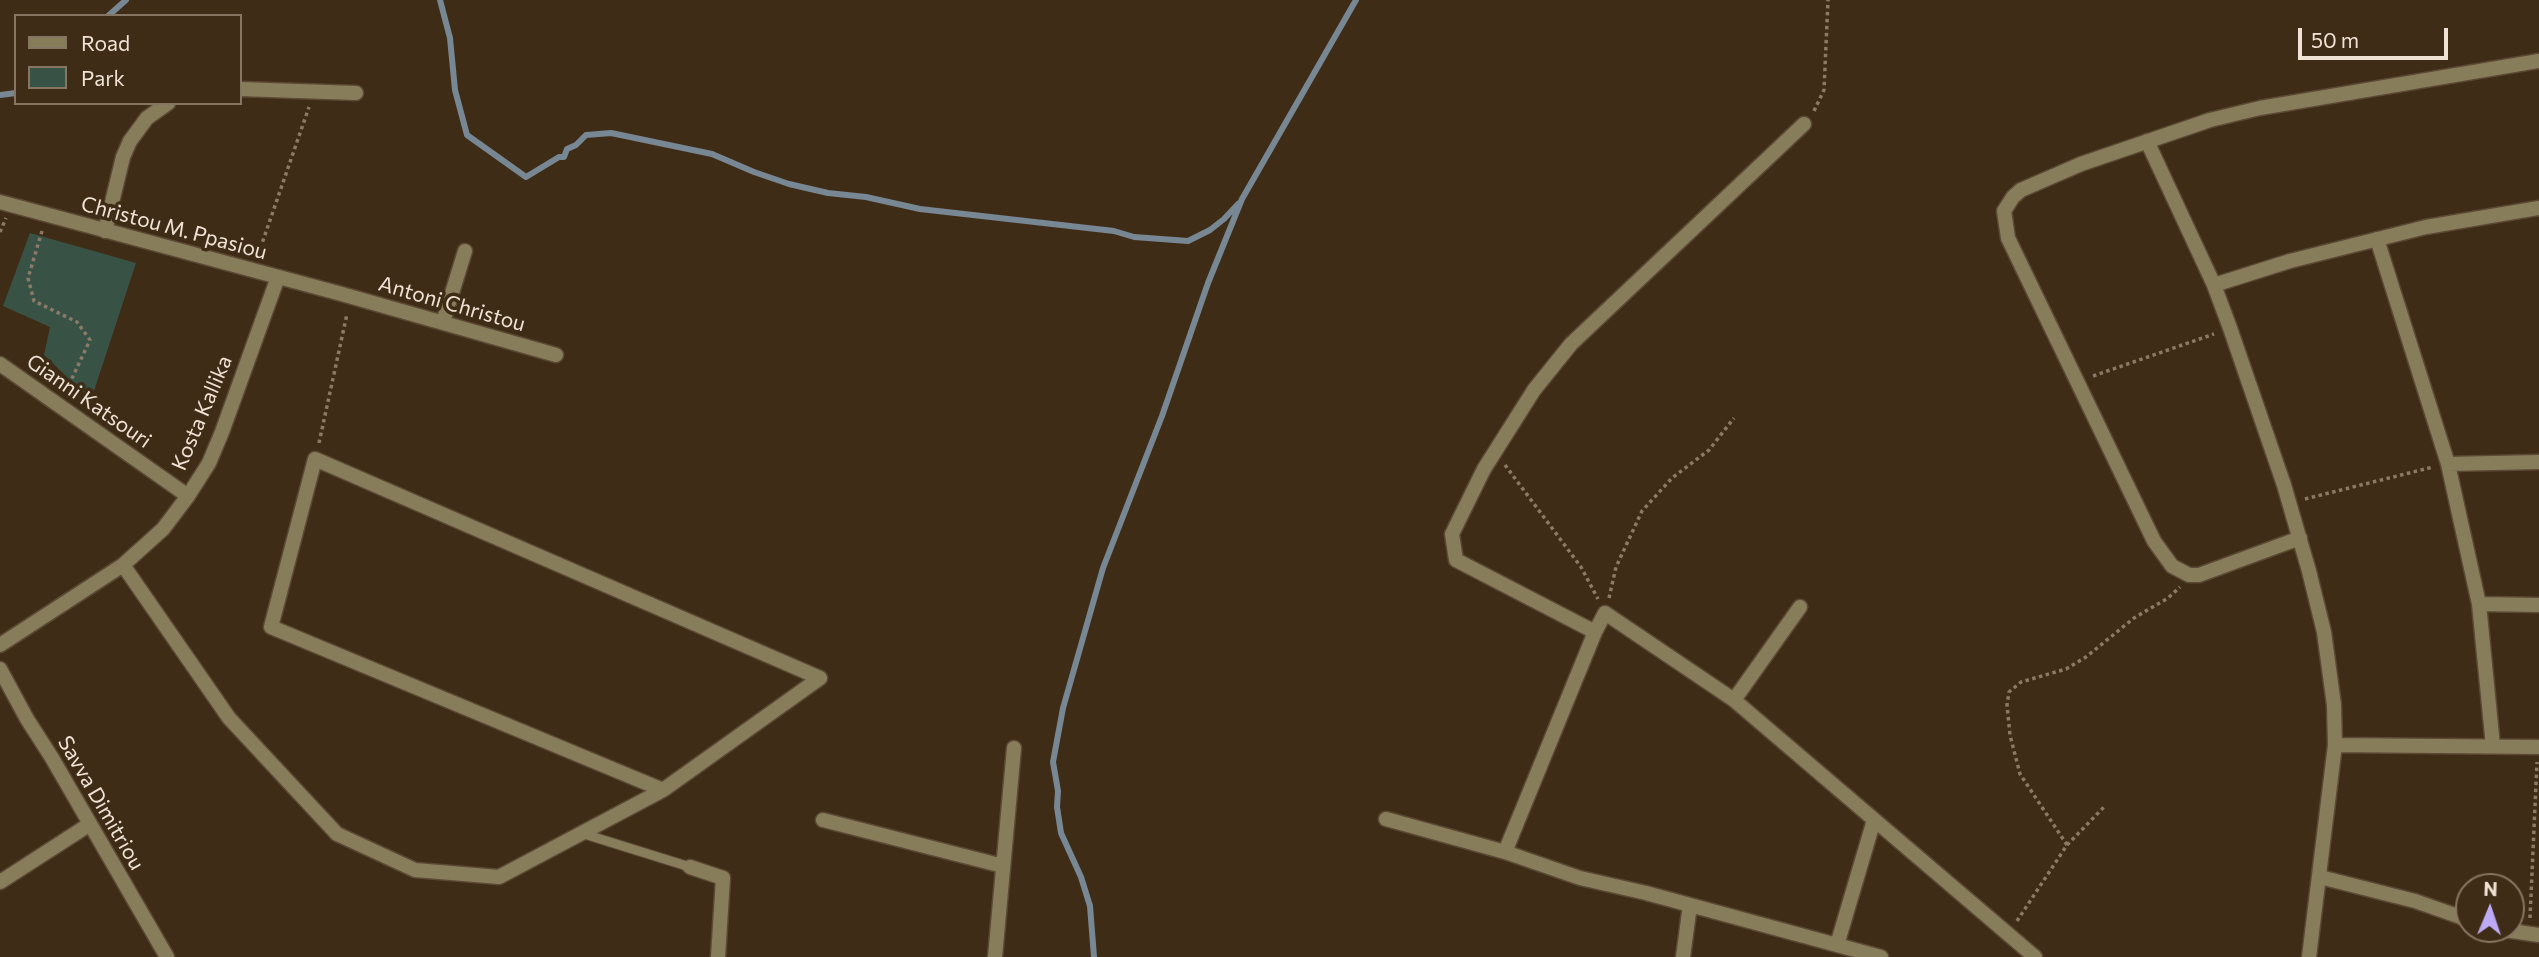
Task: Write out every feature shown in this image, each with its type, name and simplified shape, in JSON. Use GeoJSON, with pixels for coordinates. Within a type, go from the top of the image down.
{"type":"FeatureCollection","features":[{"type":"Feature","properties":{"kind":"street"},"geometry":{"type":"LineString","coordinates":[[2300,538],[2208,571],[2189,575],[2172,566],[2154,541],[2008,237],[2004,211],[2021,190],[2081,164],[2210,120],[2260,108],[2539,61]]}},
{"type":"Feature","properties":{"kind":"street"},"geometry":{"type":"LineString","coordinates":[[242,89],[356,93]]}},
{"type":"Feature","properties":{"kind":"street"},"geometry":{"type":"LineString","coordinates":[[104,231],[123,157],[130,141],[147,118],[165,105]]}},
{"type":"Feature","properties":{"kind":"street"},"geometry":{"type":"LineString","coordinates":[[1595,632],[1455,560],[1452,534],[1483,469],[1534,390],[1571,344],[1804,124]]}},
{"type":"Feature","properties":{"kind":"street"},"geometry":{"type":"LineString","coordinates":[[2147,141],[2214,285],[2230,328],[2300,538],[2324,632],[2334,705],[2335,745],[2309,957]]}},
{"type":"Feature","properties":{"kind":"street","name":"Christou M. Ppasiou"},"geometry":{"type":"LineString","coordinates":[[0,202],[345,295]]}},
{"type":"Feature","properties":{"kind":"street"},"geometry":{"type":"LineString","coordinates":[[2214,285],[2290,261],[2426,227],[2539,208]]}},
{"type":"Feature","properties":{"kind":"street"},"geometry":{"type":"LineString","coordinates":[[2376,239],[2448,464],[2479,604],[2493,746]]}},
{"type":"Feature","properties":{"kind":"street"},"geometry":{"type":"LineString","coordinates":[[443,322],[465,251]]}},
{"type":"Feature","properties":{"kind":"street","name":"Kosta Kallika"},"geometry":{"type":"LineString","coordinates":[[0,645],[123,565],[163,529],[188,496],[209,463],[222,432],[278,277]]}},
{"type":"Feature","properties":{"kind":"street","name":"Antoni Christou"},"geometry":{"type":"LineString","coordinates":[[345,295],[556,355]]}},
{"type":"Feature","properties":{"kind":"street","name":"Gianni Katsouri"},"geometry":{"type":"LineString","coordinates":[[0,364],[188,496]]}},
{"type":"Feature","properties":{"kind":"street"},"geometry":{"type":"LineString","coordinates":[[123,565],[229,718],[337,834],[415,870],[499,877],[663,790],[820,678],[315,459],[271,627],[663,790]]}},
{"type":"Feature","properties":{"kind":"street"},"geometry":{"type":"LineString","coordinates":[[2448,464],[2539,463]]}},
{"type":"Feature","properties":{"kind":"street"},"geometry":{"type":"LineString","coordinates":[[2479,604],[2539,605]]}},
{"type":"Feature","properties":{"kind":"street"},"geometry":{"type":"LineString","coordinates":[[1734,700],[1800,607]]}},
{"type":"Feature","properties":{"kind":"street"},"geometry":{"type":"LineString","coordinates":[[1505,852],[1595,632],[1605,614],[1734,700],[2035,957]]}},
{"type":"Feature","properties":{"kind":"street","name":"Savva Dimitriou"},"geometry":{"type":"LineString","coordinates":[[0,669],[167,957]]}},
{"type":"Feature","properties":{"kind":"street"},"geometry":{"type":"LineString","coordinates":[[2335,745],[2538,747]]}},
{"type":"Feature","properties":{"kind":"street"},"geometry":{"type":"LineString","coordinates":[[995,957],[1014,748]]}},
{"type":"Feature","properties":{"kind":"street"},"geometry":{"type":"LineString","coordinates":[[1386,819],[1505,852],[1580,878],[1881,957]]}},
{"type":"Feature","properties":{"kind":"street"},"geometry":{"type":"LineString","coordinates":[[823,820],[1003,866]]}},
{"type":"Feature","properties":{"kind":"street"},"geometry":{"type":"LineString","coordinates":[[1837,945],[1874,820]]}},
{"type":"Feature","properties":{"kind":"street"},"geometry":{"type":"LineString","coordinates":[[0,882],[90,824]]}},
{"type":"Feature","properties":{"kind":"street"},"geometry":{"type":"LineString","coordinates":[[690,867],[723,878],[718,957]]}},
{"type":"Feature","properties":{"kind":"street"},"geometry":{"type":"LineString","coordinates":[[2320,877],[2396,896],[2455,915]]}},
{"type":"Feature","properties":{"kind":"street"},"geometry":{"type":"LineString","coordinates":[[1683,957],[1690,905]]}},
{"type":"Feature","properties":{"kind":"lane"},"geometry":{"type":"LineString","coordinates":[[581,833],[690,867]]}},
{"type":"Feature","properties":{"kind":"path"},"geometry":{"type":"LineString","coordinates":[[1804,124],[1818,107],[1824,90],[1828,0]]}},
{"type":"Feature","properties":{"kind":"path"},"geometry":{"type":"LineString","coordinates":[[253,270],[314,91]]}},
{"type":"Feature","properties":{"kind":"path"},"geometry":{"type":"LineString","coordinates":[[46,215],[28,278],[34,300],[77,322],[90,340],[60,406]]}},
{"type":"Feature","properties":{"kind":"path"},"geometry":{"type":"LineString","coordinates":[[315,459],[345,295]]}},
{"type":"Feature","properties":{"kind":"path"},"geometry":{"type":"LineString","coordinates":[[2077,382],[2230,328]]}},
{"type":"Feature","properties":{"kind":"path"},"geometry":{"type":"LineString","coordinates":[[1605,614],[1616,567],[1642,511],[1672,478],[1709,450],[1734,418]]}},
{"type":"Feature","properties":{"kind":"path"},"geometry":{"type":"LineString","coordinates":[[1495,451],[1581,567],[1605,614]]}},
{"type":"Feature","properties":{"kind":"path"},"geometry":{"type":"LineString","coordinates":[[2289,503],[2448,464]]}},
{"type":"Feature","properties":{"kind":"path"},"geometry":{"type":"LineString","coordinates":[[2067,845],[2021,775],[2010,735],[2007,705],[2009,692],[2021,682],[2066,669],[2086,657],[2134,618],[2168,598],[2189,575]]}},
{"type":"Feature","properties":{"kind":"path"},"geometry":{"type":"LineString","coordinates":[[2534,935],[2538,747]]}},
{"type":"Feature","properties":{"kind":"path"},"geometry":{"type":"LineString","coordinates":[[2008,934],[2067,845],[2104,807]]}},
{"type":"Feature","properties":{"kind":"green space"},"geometry":{"type":"Polygon","coordinates":[[[30,233],[136,263],[91,400],[44,355],[50,327],[3,306],[30,233]]]}},
{"type":"Feature","properties":{"kind":"waterway"},"geometry":{"type":"LineString","coordinates":[[110,14],[126,0]]}},
{"type":"Feature","properties":{"kind":"waterway"},"geometry":{"type":"LineString","coordinates":[[440,0],[450,38],[455,90],[467,135],[526,177],[559,157],[564,157],[567,149],[576,145],[586,135],[611,133],[712,154],[789,184],[828,193],[866,197],[920,209],[1114,231],[1134,237],[1188,241],[1210,230],[1238,204]]}},
{"type":"Feature","properties":{"kind":"waterway"},"geometry":{"type":"LineString","coordinates":[[1094,957],[1090,906],[1081,877],[1061,833],[1057,807],[1058,791],[1053,762],[1063,708],[1103,568],[1162,416],[1208,283],[1242,199],[1356,0]]}},
{"type":"Feature","properties":{"kind":"waterway"},"geometry":{"type":"LineString","coordinates":[[0,95],[14,93]]}}]}
